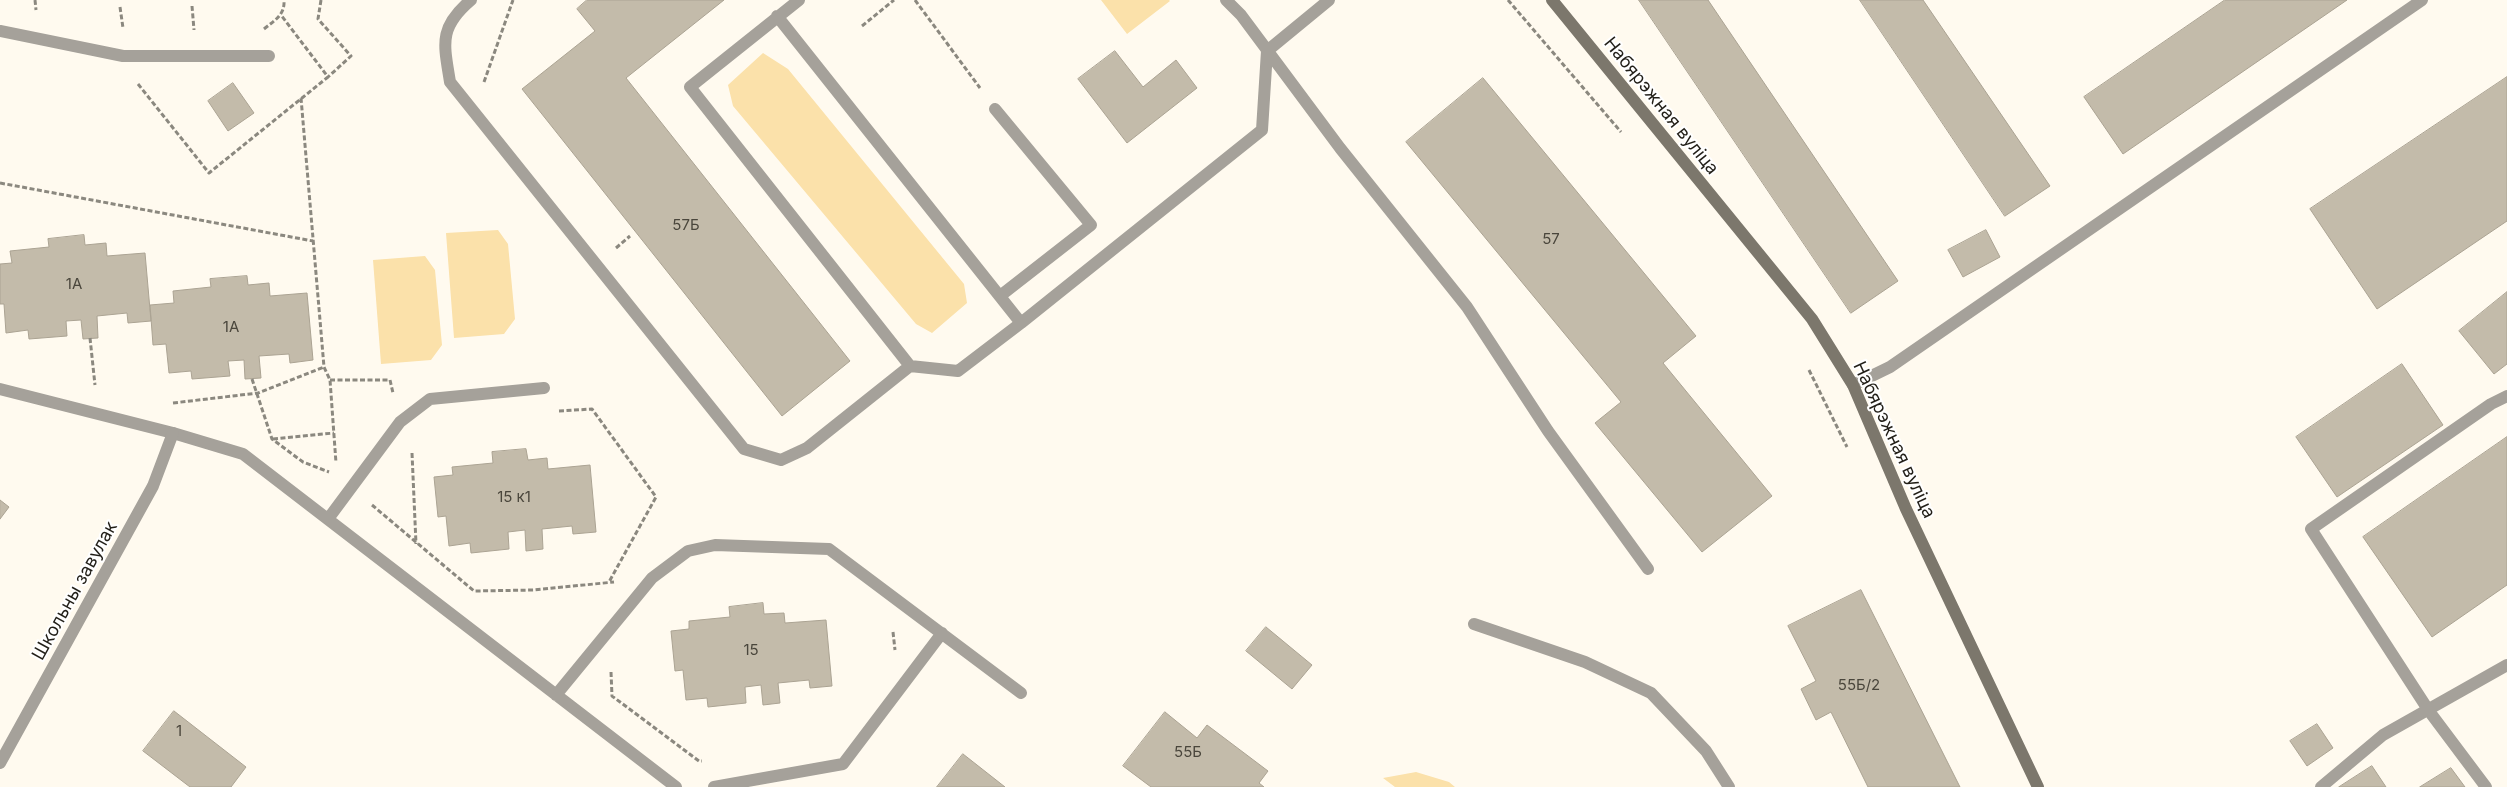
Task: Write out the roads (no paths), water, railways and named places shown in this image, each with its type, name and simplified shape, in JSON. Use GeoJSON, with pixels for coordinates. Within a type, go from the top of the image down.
{"type":"FeatureCollection","features":[{"type":"Feature","properties":{"kind":"street"},"geometry":{"type":"LineString","coordinates":[[471,0],[456,12],[444,40],[450,82],[744,449],[781,460],[807,448],[910,366],[958,370],[1022,323],[1262,130],[1267,51],[1329,0]]}},
{"type":"Feature","properties":{"kind":"street"},"geometry":{"type":"LineString","coordinates":[[799,0],[690,87],[910,366]]}},
{"type":"Feature","properties":{"kind":"street"},"geometry":{"type":"LineString","coordinates":[[1226,0],[1241,15],[1340,148],[1467,307],[1548,432],[1648,569]]}},
{"type":"Feature","properties":{"kind":"street","name":"Набярэжная вуліца"},"geometry":{"type":"LineString","coordinates":[[1552,0],[1812,319],[1853,385],[1906,509],[2038,787]]}},
{"type":"Feature","properties":{"kind":"street"},"geometry":{"type":"LineString","coordinates":[[1853,385],[1890,367],[2422,0]]}},
{"type":"Feature","properties":{"kind":"street"},"geometry":{"type":"LineString","coordinates":[[778,16],[1022,323]]}},
{"type":"Feature","properties":{"kind":"street"},"geometry":{"type":"LineString","coordinates":[[0,31],[123,56],[270,56]]}},
{"type":"Feature","properties":{"kind":"street"},"geometry":{"type":"LineString","coordinates":[[995,108],[1091,225],[1000,296]]}},
{"type":"Feature","properties":{"kind":"street"},"geometry":{"type":"LineString","coordinates":[[328,519],[400,422],[430,399],[544,388]]}},
{"type":"Feature","properties":{"kind":"street"},"geometry":{"type":"LineString","coordinates":[[0,389],[173,433],[243,454],[676,787]]}},
{"type":"Feature","properties":{"kind":"street"},"geometry":{"type":"LineString","coordinates":[[2486,787],[2429,711],[2311,530],[2491,404],[2507,396]]}},
{"type":"Feature","properties":{"kind":"street","name":"Школьны завулак"},"geometry":{"type":"LineString","coordinates":[[0,763],[153,486],[173,433]]}},
{"type":"Feature","properties":{"kind":"street"},"geometry":{"type":"LineString","coordinates":[[556,695],[652,578],[688,551],[715,545],[829,549],[1021,693]]}},
{"type":"Feature","properties":{"kind":"street"},"geometry":{"type":"LineString","coordinates":[[1474,624],[1585,662],[1651,693],[1706,751],[1729,787]]}},
{"type":"Feature","properties":{"kind":"street"},"geometry":{"type":"LineString","coordinates":[[714,787],[843,764],[942,633]]}},
{"type":"Feature","properties":{"kind":"street"},"geometry":{"type":"LineString","coordinates":[[2321,787],[2383,735],[2429,711],[2507,665]]}}]}
